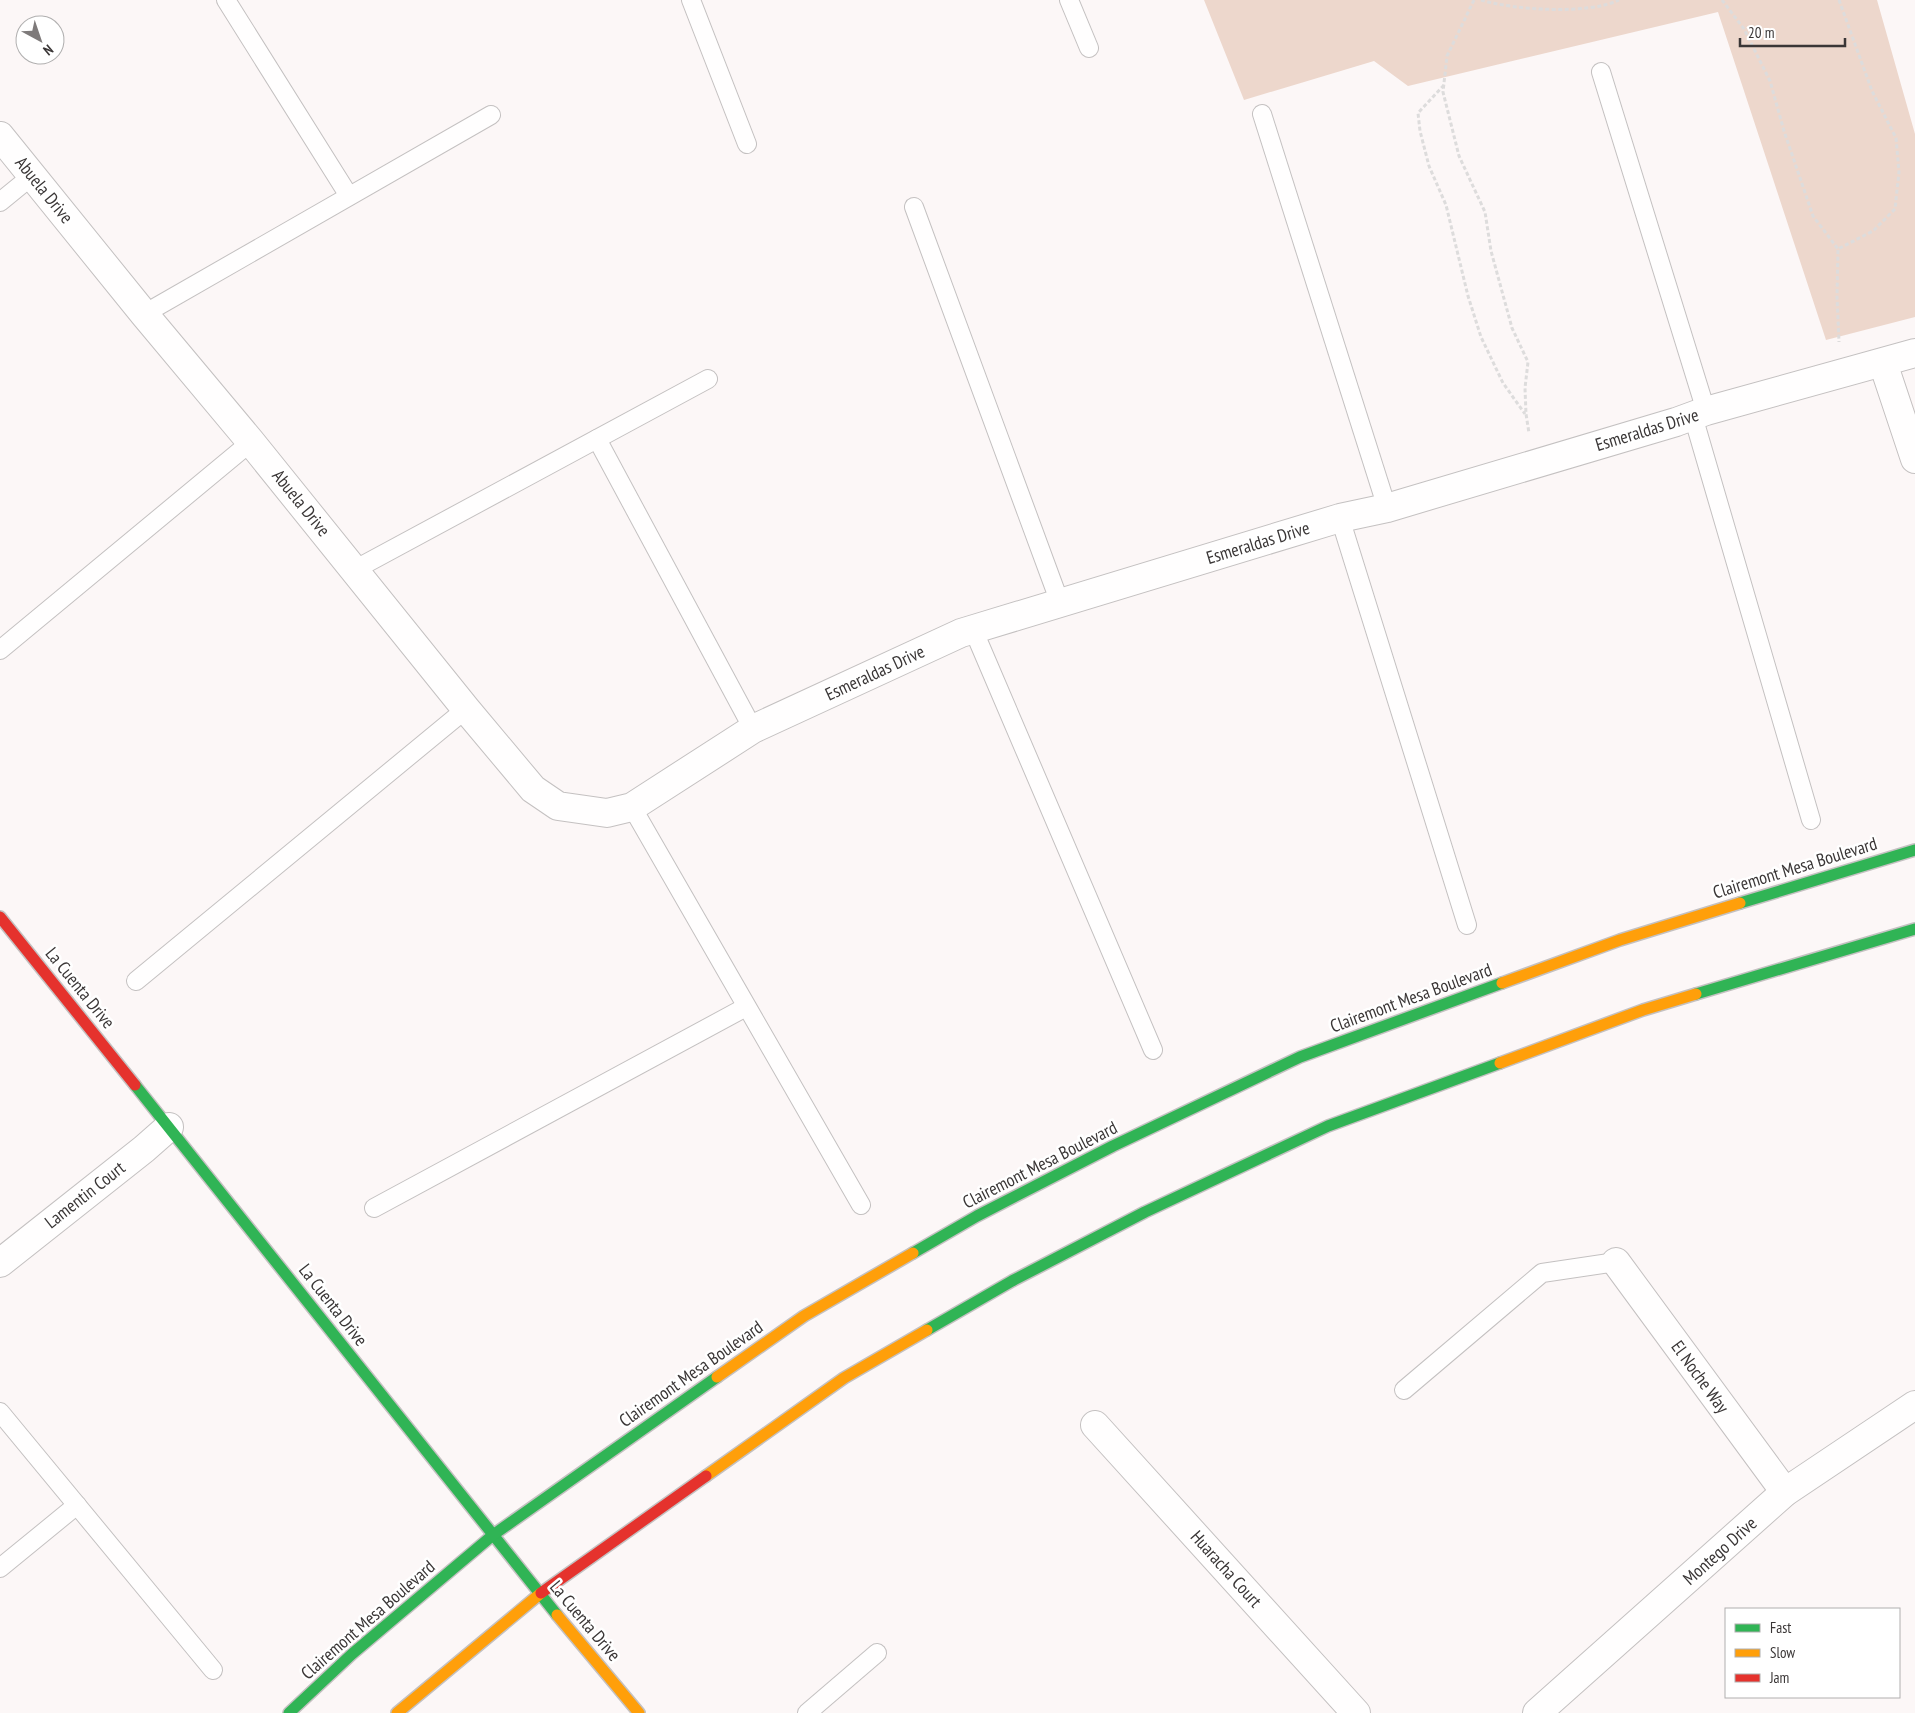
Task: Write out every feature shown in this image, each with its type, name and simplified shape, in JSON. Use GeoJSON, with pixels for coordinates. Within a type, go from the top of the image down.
{"type":"FeatureCollection","features":[{"type":"Feature","properties":{"kind":"main road","name":"Clairemont Mesa Boulevard"},"geometry":{"type":"LineString","coordinates":[[289,1713],[352,1654],[493,1535],[804,1316],[977,1216],[1112,1146],[1300,1058],[1620,940],[1915,850]]}},
{"type":"Feature","properties":{"kind":"main road","name":"La Cuenta Drive"},"geometry":{"type":"LineString","coordinates":[[0,917],[169,1126],[539,1594],[639,1713]]}},
{"type":"Feature","properties":{"kind":"main road"},"geometry":{"type":"LineString","coordinates":[[397,1713],[539,1594],[844,1378],[1012,1281],[1145,1212],[1328,1126],[1384,1105],[1643,1010],[1915,929]]}},
{"type":"Feature","properties":{"kind":"street","name":"Abuela Drive"},"geometry":{"type":"LineString","coordinates":[[0,136],[144,314],[252,442],[466,709],[533,789],[558,806],[607,814],[632,807]]}},
{"type":"Feature","properties":{"kind":"street","name":"Esmeraldas Drive"},"geometry":{"type":"LineString","coordinates":[[632,807],[753,730],[961,633],[1340,518],[1387,508],[1700,414],[1915,353]]}},
{"type":"Feature","properties":{"kind":"street"},"geometry":{"type":"LineString","coordinates":[[1882,363],[1915,459]]}},
{"type":"Feature","properties":{"kind":"street","name":"Lamentin Court"},"geometry":{"type":"LineString","coordinates":[[0,1263],[144,1149],[169,1126]]}},
{"type":"Feature","properties":{"kind":"street","name":"El Noche Way"},"geometry":{"type":"LineString","coordinates":[[1616,1262],[1785,1492]]}},
{"type":"Feature","properties":{"kind":"street","name":"Montego Drive"},"geometry":{"type":"LineString","coordinates":[[1537,1713],[1785,1492],[1915,1405]]}},
{"type":"Feature","properties":{"kind":"street","name":"Huaracha Court"},"geometry":{"type":"LineString","coordinates":[[1096,1425],[1356,1713]]}},
{"type":"Feature","properties":{"kind":"lane"},"geometry":{"type":"LineString","coordinates":[[226,0],[349,196]]}},
{"type":"Feature","properties":{"kind":"lane"},"geometry":{"type":"LineString","coordinates":[[691,0],[747,144]]}},
{"type":"Feature","properties":{"kind":"lane"},"geometry":{"type":"LineString","coordinates":[[1069,0],[1089,48]]}},
{"type":"Feature","properties":{"kind":"lane"},"geometry":{"type":"LineString","coordinates":[[1601,72],[1700,414],[1811,820]]}},
{"type":"Feature","properties":{"kind":"lane"},"geometry":{"type":"LineString","coordinates":[[1262,114],[1387,508]]}},
{"type":"Feature","properties":{"kind":"lane"},"geometry":{"type":"LineString","coordinates":[[144,314],[490,115]]}},
{"type":"Feature","properties":{"kind":"lane"},"geometry":{"type":"LineString","coordinates":[[0,202],[33,175]]}},
{"type":"Feature","properties":{"kind":"lane"},"geometry":{"type":"LineString","coordinates":[[914,207],[1060,603]]}},
{"type":"Feature","properties":{"kind":"lane"},"geometry":{"type":"LineString","coordinates":[[354,570],[708,379]]}},
{"type":"Feature","properties":{"kind":"lane"},"geometry":{"type":"LineString","coordinates":[[597,440],[753,730]]}},
{"type":"Feature","properties":{"kind":"lane"},"geometry":{"type":"LineString","coordinates":[[0,650],[252,442]]}},
{"type":"Feature","properties":{"kind":"lane"},"geometry":{"type":"LineString","coordinates":[[1340,518],[1467,925]]}},
{"type":"Feature","properties":{"kind":"lane"},"geometry":{"type":"LineString","coordinates":[[973,629],[1153,1050]]}},
{"type":"Feature","properties":{"kind":"lane"},"geometry":{"type":"LineString","coordinates":[[136,981],[466,709]]}},
{"type":"Feature","properties":{"kind":"lane"},"geometry":{"type":"LineString","coordinates":[[632,807],[861,1205]]}},
{"type":"Feature","properties":{"kind":"lane"},"geometry":{"type":"LineString","coordinates":[[374,1208],[746,1007]]}},
{"type":"Feature","properties":{"kind":"lane"},"geometry":{"type":"LineString","coordinates":[[1404,1390],[1542,1273],[1616,1262]]}},
{"type":"Feature","properties":{"kind":"lane"},"geometry":{"type":"LineString","coordinates":[[0,1412],[213,1670]]}},
{"type":"Feature","properties":{"kind":"lane"},"geometry":{"type":"LineString","coordinates":[[0,1568],[77,1505]]}},
{"type":"Feature","properties":{"kind":"lane"},"geometry":{"type":"LineString","coordinates":[[807,1713],[877,1653]]}},
{"type":"Feature","properties":{"kind":"path"},"geometry":{"type":"LineString","coordinates":[[1474,0],[1447,56],[1443,92],[1459,156],[1485,212],[1491,251],[1512,328],[1528,362],[1525,388],[1526,414],[1534,464]]}},
{"type":"Feature","properties":{"kind":"path"},"geometry":{"type":"LineString","coordinates":[[1481,0],[1497,5],[1538,8],[1588,8],[1619,0]]}},
{"type":"Feature","properties":{"kind":"path"},"geometry":{"type":"LineString","coordinates":[[1722,0],[1744,29],[1770,81],[1784,131],[1813,216],[1838,250],[1837,297],[1840,373]]}},
{"type":"Feature","properties":{"kind":"path"},"geometry":{"type":"LineString","coordinates":[[1838,250],[1873,231],[1895,208],[1899,172],[1896,138],[1872,91],[1839,0]]}},
{"type":"Feature","properties":{"kind":"path"},"geometry":{"type":"LineString","coordinates":[[1444,85],[1418,113],[1420,131],[1429,166],[1446,205],[1468,296],[1481,336],[1503,383],[1526,414]]}},
{"type":"Feature","properties":{"kind":"shaded area"},"geometry":{"type":"Polygon","coordinates":[[[1204,0],[1877,0],[1915,134],[1915,317],[1826,340],[1718,12],[1408,86],[1374,61],[1244,100],[1204,0]]]}},
{"type":"Feature","properties":{"kind":"traffic: fast"},"geometry":{"type":"LineString","coordinates":[[1740,903],[1915,850]]}},
{"type":"Feature","properties":{"kind":"traffic: fast"},"geometry":{"type":"LineString","coordinates":[[1696,994],[1915,929]]}},
{"type":"Feature","properties":{"kind":"traffic: fast"},"geometry":{"type":"LineString","coordinates":[[913,1253],[977,1216],[1113,1146],[1300,1057],[1502,983]]}},
{"type":"Feature","properties":{"kind":"traffic: fast"},"geometry":{"type":"LineString","coordinates":[[927,1330],[1012,1281],[1145,1212],[1328,1126],[1500,1063]]}},
{"type":"Feature","properties":{"kind":"traffic: fast"},"geometry":{"type":"LineString","coordinates":[[135,1085],[557,1615]]}},
{"type":"Feature","properties":{"kind":"traffic: fast"},"geometry":{"type":"LineString","coordinates":[[289,1713],[352,1654],[493,1535],[717,1377]]}},
{"type":"Feature","properties":{"kind":"traffic: slow"},"geometry":{"type":"LineString","coordinates":[[1502,983],[1620,940],[1740,903]]}},
{"type":"Feature","properties":{"kind":"traffic: slow"},"geometry":{"type":"LineString","coordinates":[[1500,1063],[1643,1010],[1696,994]]}},
{"type":"Feature","properties":{"kind":"traffic: slow"},"geometry":{"type":"LineString","coordinates":[[717,1377],[804,1316],[913,1253]]}},
{"type":"Feature","properties":{"kind":"traffic: slow"},"geometry":{"type":"LineString","coordinates":[[706,1476],[844,1378],[927,1330]]}},
{"type":"Feature","properties":{"kind":"traffic: slow"},"geometry":{"type":"LineString","coordinates":[[397,1713],[541,1593]]}},
{"type":"Feature","properties":{"kind":"traffic: slow"},"geometry":{"type":"LineString","coordinates":[[557,1615],[639,1713]]}},
{"type":"Feature","properties":{"kind":"traffic: jam"},"geometry":{"type":"LineString","coordinates":[[0,917],[135,1085]]}},
{"type":"Feature","properties":{"kind":"traffic: jam"},"geometry":{"type":"LineString","coordinates":[[541,1593],[706,1476]]}}]}
